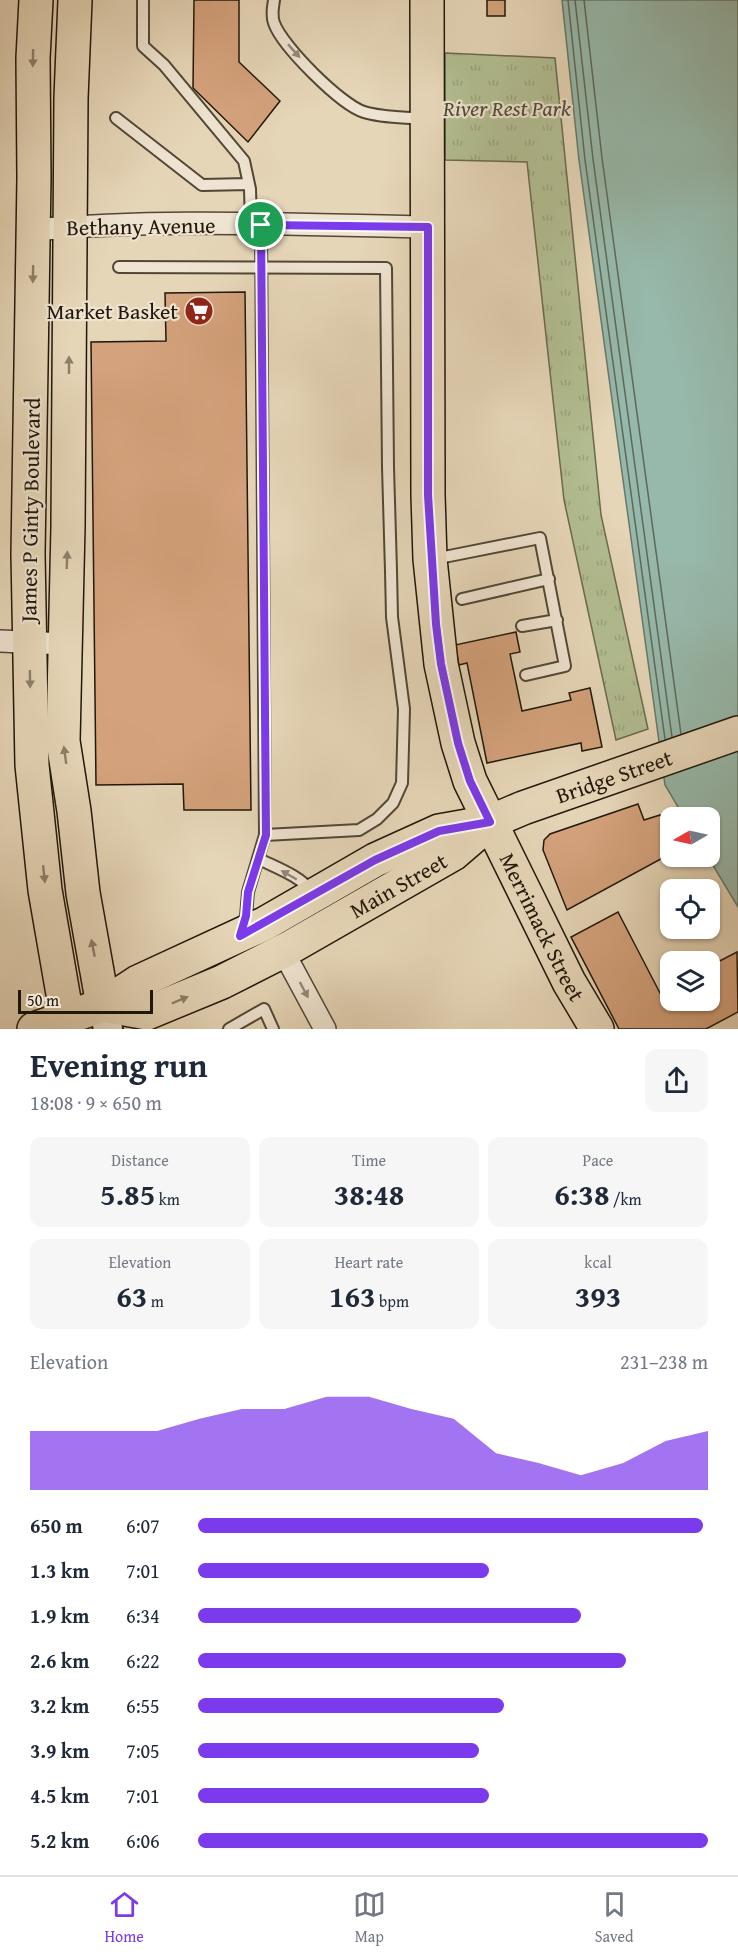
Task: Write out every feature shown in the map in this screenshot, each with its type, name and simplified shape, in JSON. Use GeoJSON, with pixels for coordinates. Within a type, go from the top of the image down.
{"type":"FeatureCollection","features":[{"type":"Feature","properties":{"kind":"main road","name":"James P Ginty Boulevard"},"geometry":{"type":"LineString","coordinates":[[36,0],[33,58],[34,230],[28,554],[15,641],[32,765],[45,890],[69,1023]]}},
{"type":"Feature","properties":{"kind":"main road","name":"James P Ginty Boulevard"},"geometry":{"type":"LineString","coordinates":[[75,0],[71,98],[68,527],[63,741],[83,893],[106,1017]]}},
{"type":"Feature","properties":{"kind":"main road","name":"Merrimack Street"},"geometry":{"type":"LineString","coordinates":[[427,0],[428,495],[430,559],[436,624],[448,702],[470,781],[569,982],[597,1029]]}},
{"type":"Feature","properties":{"kind":"main road","name":"Bridge Street"},"geometry":{"type":"LineString","coordinates":[[490,822],[601,780],[738,733]]}},
{"type":"Feature","properties":{"kind":"main road","name":"Main Street"},"geometry":{"type":"LineString","coordinates":[[106,1017],[138,982],[240,936],[375,860],[439,831],[490,822]]}},
{"type":"Feature","properties":{"kind":"main road","name":"Main Street"},"geometry":{"type":"LineString","coordinates":[[34,1029],[147,1013],[222,982],[283,951],[453,854],[490,822]]}},
{"type":"Feature","properties":{"kind":"street","name":"Bethany Avenue"},"geometry":{"type":"LineString","coordinates":[[34,230],[70,227],[256,225],[428,227]]}},
{"type":"Feature","properties":{"kind":"street"},"geometry":{"type":"LineString","coordinates":[[15,641],[65,644]]}},
{"type":"Feature","properties":{"kind":"street"},"geometry":{"type":"LineString","coordinates":[[283,951],[325,1029]]}},
{"type":"Feature","properties":{"kind":"lane"},"geometry":{"type":"LineString","coordinates":[[143,0],[143,46],[164,65],[244,161],[262,267],[266,835],[248,892],[246,916],[240,936]]}},
{"type":"Feature","properties":{"kind":"lane"},"geometry":{"type":"LineString","coordinates":[[274,0],[273,22],[280,35],[320,80],[349,105],[364,112],[427,119]]}},
{"type":"Feature","properties":{"kind":"lane"},"geometry":{"type":"LineString","coordinates":[[116,118],[202,185],[249,184]]}},
{"type":"Feature","properties":{"kind":"lane"},"geometry":{"type":"LineString","coordinates":[[119,267],[386,268],[392,617],[404,710],[402,783],[393,803],[377,819],[359,831],[266,835]]}},
{"type":"Feature","properties":{"kind":"lane"},"geometry":{"type":"LineString","coordinates":[[430,559],[540,538],[565,666],[526,675]]}},
{"type":"Feature","properties":{"kind":"lane"},"geometry":{"type":"LineString","coordinates":[[462,598],[549,579]]}},
{"type":"Feature","properties":{"kind":"lane"},"geometry":{"type":"LineString","coordinates":[[522,626],[557,620]]}},
{"type":"Feature","properties":{"kind":"lane"},"geometry":{"type":"LineString","coordinates":[[259,859],[307,886],[314,896]]}},
{"type":"Feature","properties":{"kind":"lane"},"geometry":{"type":"LineString","coordinates":[[229,1029],[264,1009],[273,1029]]}},
{"type":"Feature","properties":{"kind":"green space","name":"River Rest Park"},"geometry":{"type":"Polygon","coordinates":[[[445,53],[555,58],[601,515],[648,729],[616,740],[564,500],[527,162],[445,160],[445,53]]]}},
{"type":"Feature","properties":{"kind":"water"},"geometry":{"type":"Polygon","coordinates":[[[562,0],[738,0],[738,907],[714,867],[720,867],[720,807],[678,807],[665,785],[579,160],[562,0]]]}},
{"type":"Feature","properties":{"kind":"building"},"geometry":{"type":"Polygon","coordinates":[[[194,0],[239,0],[239,62],[280,101],[248,142],[193,88],[194,0]]]}},
{"type":"Feature","properties":{"kind":"building"},"geometry":{"type":"Polygon","coordinates":[[[487,0],[505,0],[505,16],[487,16],[487,0]]]}},
{"type":"Feature","properties":{"kind":"building"},"geometry":{"type":"Polygon","coordinates":[[[245,292],[251,810],[184,810],[183,784],[96,785],[91,342],[166,341],[165,293],[245,292]]]}},
{"type":"Feature","properties":{"kind":"building"},"geometry":{"type":"Polygon","coordinates":[[[516,632],[520,652],[510,654],[522,711],[571,700],[569,693],[590,688],[602,747],[582,751],[581,743],[487,763],[467,663],[459,665],[455,645],[516,632]]]}},
{"type":"Feature","properties":{"kind":"building"},"geometry":{"type":"Polygon","coordinates":[[[638,804],[644,820],[660,815],[660,859],[567,910],[543,850],[544,840],[550,834],[638,804]]]}},
{"type":"Feature","properties":{"kind":"building"},"geometry":{"type":"Polygon","coordinates":[[[618,912],[660,993],[660,1011],[720,1011],[720,961],[737,952],[738,1012],[706,1029],[619,1029],[571,937],[618,912]]]}},
{"type":"Feature","properties":{"kind":"place","name":"Market Basket"},"geometry":{"type":"Point","coordinates":[199,311]}},
{"type":"Feature","properties":{"kind":"route"},"geometry":{"type":"LineString","coordinates":[[261,225],[428,227],[428,495],[430,559],[436,624],[448,702],[458,743],[470,781],[490,822],[439,831],[375,860],[240,936],[246,916],[248,892],[266,835],[261,225]]}}]}
